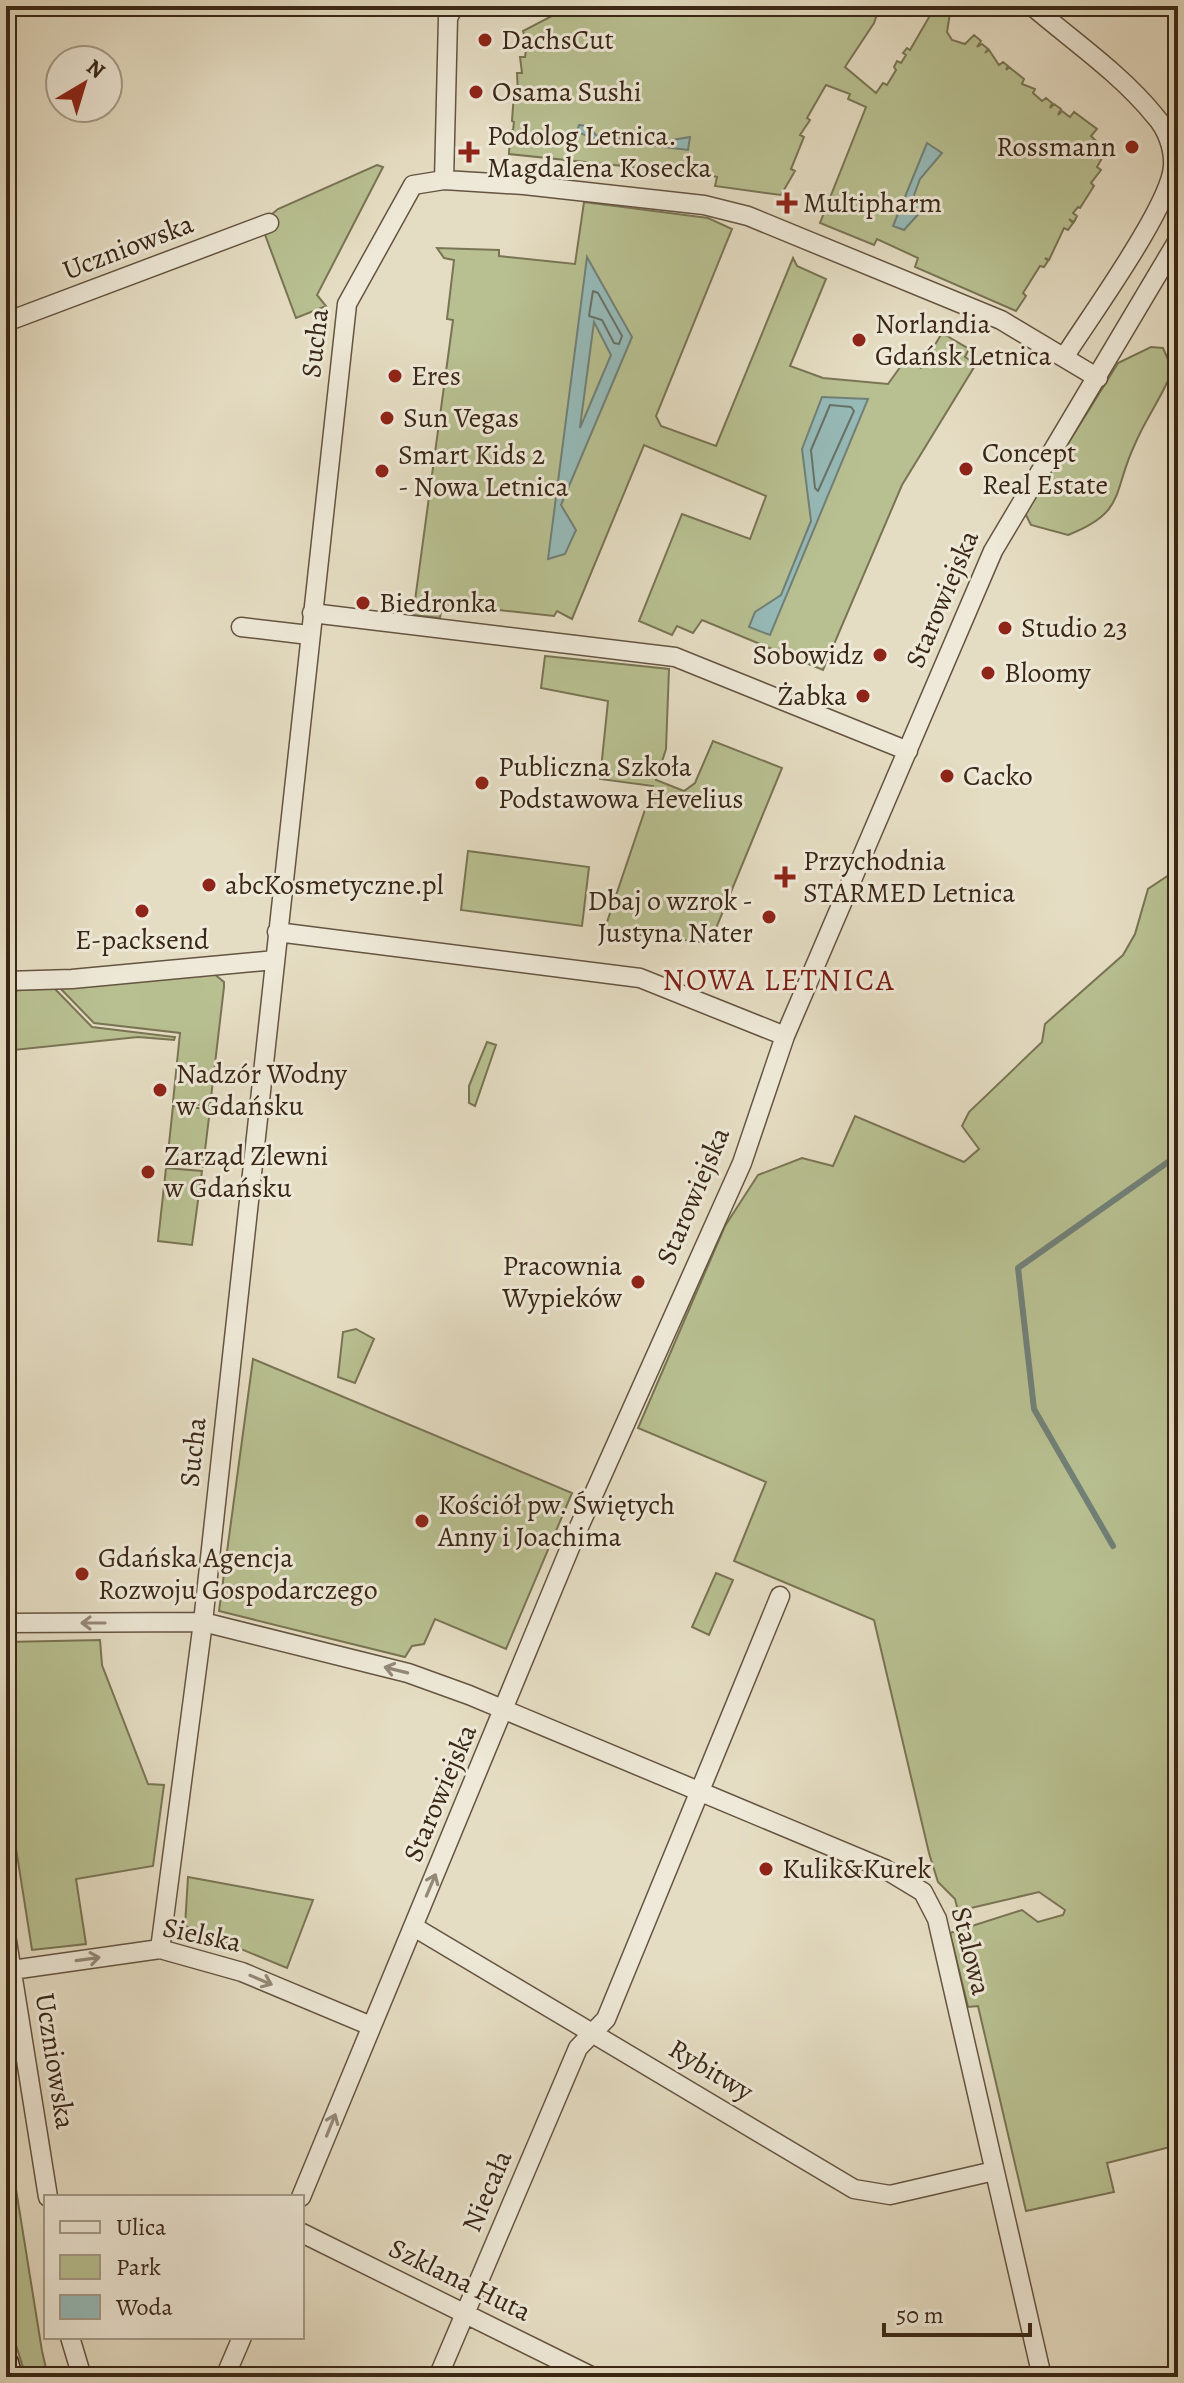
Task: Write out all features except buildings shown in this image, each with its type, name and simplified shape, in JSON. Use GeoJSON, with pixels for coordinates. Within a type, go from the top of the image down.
{"type":"FeatureCollection","features":[{"type":"Feature","properties":{"kind":"main road"},"geometry":{"type":"LineString","coordinates":[[6,2363],[10,2377]]}},
{"type":"Feature","properties":{"kind":"street"},"geometry":{"type":"LineString","coordinates":[[454,6],[448,18],[444,180],[599,192],[726,209],[1001,320],[1098,378]]}},
{"type":"Feature","properties":{"kind":"street"},"geometry":{"type":"LineString","coordinates":[[1032,6],[1157,117],[1170,142],[1173,157],[1173,169],[1157,209],[1065,356]]}},
{"type":"Feature","properties":{"kind":"street","name":"Sucha"},"geometry":{"type":"LineString","coordinates":[[160,1949],[203,1622],[347,304],[406,194],[423,181],[444,180]]}},
{"type":"Feature","properties":{"kind":"street","name":"Uczniowska"},"geometry":{"type":"LineString","coordinates":[[6,322],[269,223]]}},
{"type":"Feature","properties":{"kind":"street","name":"Starowiejska"},"geometry":{"type":"LineString","coordinates":[[302,2195],[505,1711],[574,1538],[742,1163],[785,1036],[1003,529],[1098,378],[1178,240]]}},
{"type":"Feature","properties":{"kind":"street"},"geometry":{"type":"LineString","coordinates":[[312,613],[675,657],[908,751]]}},
{"type":"Feature","properties":{"kind":"street"},"geometry":{"type":"LineString","coordinates":[[241,627],[309,635]]}},
{"type":"Feature","properties":{"kind":"street"},"geometry":{"type":"LineString","coordinates":[[277,932],[640,978],[785,1036]]}},
{"type":"Feature","properties":{"kind":"street"},"geometry":{"type":"LineString","coordinates":[[6,981],[72,979],[275,960]]}},
{"type":"Feature","properties":{"kind":"street","name":"Niecała"},"geometry":{"type":"LineString","coordinates":[[438,2377],[578,2048],[606,2019],[780,1596]]}},
{"type":"Feature","properties":{"kind":"street","name":"Stalowa"},"geometry":{"type":"LineString","coordinates":[[6,1623],[203,1622],[408,1673],[912,1882],[923,1892],[937,1919],[1042,2377]]}},
{"type":"Feature","properties":{"kind":"street","name":"Rybitwy"},"geometry":{"type":"LineString","coordinates":[[414,1927],[854,2189],[890,2195],[994,2171]]}},
{"type":"Feature","properties":{"kind":"street","name":"Uczniowska"},"geometry":{"type":"LineString","coordinates":[[6,1935],[48,2195]]}},
{"type":"Feature","properties":{"kind":"street","name":"Sielska"},"geometry":{"type":"LineString","coordinates":[[12,1970],[160,1949],[242,1972],[371,2026]]}},
{"type":"Feature","properties":{"kind":"street","name":"Szklana Huta"},"geometry":{"type":"LineString","coordinates":[[304,2234],[593,2377]]}},
{"type":"Feature","properties":{"kind":"street"},"geometry":{"type":"LineString","coordinates":[[71,2339],[82,2377]]}},
{"type":"Feature","properties":{"kind":"street"},"geometry":{"type":"LineString","coordinates":[[225,2377],[241,2339]]}},
{"type":"Feature","properties":{"kind":"green space"},"geometry":{"type":"Polygon","coordinates":[[[571,6],[880,6],[874,23],[845,67],[876,93],[883,83],[887,85],[896,70],[897,61],[901,63],[906,55],[903,53],[907,48],[910,50],[932,12],[936,14],[941,6],[951,7],[947,32],[952,40],[965,44],[974,35],[981,41],[977,47],[982,44],[988,49],[985,53],[989,50],[999,65],[1003,62],[1008,66],[1006,70],[1009,67],[1024,79],[1022,84],[1035,89],[1033,93],[1042,101],[1046,98],[1052,103],[1050,108],[1054,104],[1061,109],[1058,115],[1062,111],[1070,117],[1074,112],[1097,129],[1091,136],[1106,151],[1097,167],[1101,170],[1091,183],[1094,186],[1080,208],[1073,213],[1077,216],[1074,222],[1069,219],[1073,223],[1068,230],[1064,228],[1049,260],[1045,258],[1048,261],[1044,267],[1040,266],[1016,311],[915,267],[918,258],[877,239],[874,245],[820,223],[866,107],[848,99],[850,94],[826,85],[800,135],[804,137],[791,169],[795,171],[781,195],[715,186],[717,177],[709,175],[509,154],[514,93],[518,93],[517,73],[522,73],[520,57],[525,57],[526,50],[521,49],[522,41],[526,41],[523,31],[571,6]]]}},
{"type":"Feature","properties":{"kind":"green space"},"geometry":{"type":"Polygon","coordinates":[[[377,165],[383,167],[317,295],[326,306],[296,318],[264,232],[267,218],[278,209],[377,165]]]}},
{"type":"Feature","properties":{"kind":"green space"},"geometry":{"type":"Polygon","coordinates":[[[584,202],[708,218],[732,229],[656,416],[661,426],[716,446],[793,258],[797,266],[826,279],[790,366],[823,378],[888,384],[906,359],[921,368],[942,333],[969,349],[965,357],[976,364],[902,485],[823,670],[702,620],[693,633],[677,626],[672,635],[639,621],[682,514],[750,539],[766,496],[644,445],[572,619],[557,611],[554,616],[442,604],[440,618],[413,615],[453,320],[447,319],[454,260],[444,258],[437,248],[499,250],[499,256],[575,264],[584,202]]]}},
{"type":"Feature","properties":{"kind":"green space"},"geometry":{"type":"Polygon","coordinates":[[[1151,347],[1163,348],[1170,364],[1170,376],[1139,435],[1109,509],[1100,518],[1068,535],[1031,525],[1025,513],[1118,363],[1151,347]]]}},
{"type":"Feature","properties":{"kind":"green space"},"geometry":{"type":"Polygon","coordinates":[[[545,656],[669,669],[666,749],[656,780],[684,791],[695,783],[713,741],[782,768],[710,943],[604,931],[653,786],[600,779],[608,701],[541,688],[545,656]]]}},
{"type":"Feature","properties":{"kind":"green space"},"geometry":{"type":"Polygon","coordinates":[[[468,851],[589,867],[582,926],[461,910],[468,851]]]}},
{"type":"Feature","properties":{"kind":"green space"},"geometry":{"type":"Polygon","coordinates":[[[1178,869],[1178,2145],[1107,2163],[1114,2192],[1026,2211],[978,2006],[968,2007],[950,1933],[1022,1910],[1038,1922],[1063,1915],[1065,1910],[1039,1892],[958,1911],[955,1899],[938,1882],[929,1853],[874,1620],[734,1561],[766,1482],[638,1428],[725,1226],[758,1175],[802,1158],[833,1166],[855,1116],[964,1162],[979,1149],[962,1126],[969,1112],[1042,1042],[1045,1024],[1123,955],[1135,934],[1148,889],[1178,869]]]}},
{"type":"Feature","properties":{"kind":"green space"},"geometry":{"type":"Polygon","coordinates":[[[213,973],[224,982],[224,987],[210,1106],[173,1102],[180,1033],[94,1023],[60,988],[213,973]]]}},
{"type":"Feature","properties":{"kind":"green space"},"geometry":{"type":"Polygon","coordinates":[[[54,988],[92,1027],[175,1037],[174,1040],[138,1037],[14,1050],[7,991],[54,988]]]}},
{"type":"Feature","properties":{"kind":"green space"},"geometry":{"type":"Polygon","coordinates":[[[487,1042],[496,1045],[475,1106],[469,1103],[469,1086],[487,1042]]]}},
{"type":"Feature","properties":{"kind":"green space"},"geometry":{"type":"Polygon","coordinates":[[[173,1106],[210,1109],[203,1167],[167,1163],[173,1106]]]}},
{"type":"Feature","properties":{"kind":"green space"},"geometry":{"type":"Polygon","coordinates":[[[166,1168],[202,1171],[192,1245],[158,1241],[166,1168]]]}},
{"type":"Feature","properties":{"kind":"green space"},"geometry":{"type":"Polygon","coordinates":[[[356,1329],[374,1339],[355,1383],[338,1377],[343,1332],[356,1329]]]}},
{"type":"Feature","properties":{"kind":"green space"},"geometry":{"type":"Polygon","coordinates":[[[253,1359],[572,1493],[506,1649],[435,1619],[424,1644],[412,1646],[405,1657],[219,1611],[253,1359]]]}},
{"type":"Feature","properties":{"kind":"green space"},"geometry":{"type":"Polygon","coordinates":[[[716,1573],[733,1580],[709,1635],[692,1627],[716,1573]]]}},
{"type":"Feature","properties":{"kind":"green space"},"geometry":{"type":"Polygon","coordinates":[[[100,1640],[102,1665],[148,1784],[164,1785],[153,1866],[76,1879],[86,1944],[32,1950],[6,1785],[6,1642],[100,1640]]]}},
{"type":"Feature","properties":{"kind":"green space"},"geometry":{"type":"Polygon","coordinates":[[[188,1877],[313,1900],[287,1968],[185,1926],[188,1877]]]}},
{"type":"Feature","properties":{"kind":"green space"},"geometry":{"type":"Polygon","coordinates":[[[6,2127],[48,2377],[26,2377],[6,2313],[6,2127]]]}},
{"type":"Feature","properties":{"kind":"water"},"geometry":{"type":"Polygon","coordinates":[[[579,125],[587,126],[596,135],[654,143],[690,137],[688,150],[596,139],[577,132],[579,125]]]}},
{"type":"Feature","properties":{"kind":"water"},"geometry":{"type":"Polygon","coordinates":[[[927,143],[942,153],[920,179],[913,198],[923,209],[904,230],[893,226],[927,143]]]}},
{"type":"Feature","properties":{"kind":"water"},"geometry":{"type":"Polygon","coordinates":[[[587,257],[632,337],[561,505],[576,530],[565,554],[548,559],[587,257]],[[594,322],[580,428],[611,355],[594,322]]]}},
{"type":"Feature","properties":{"kind":"water"},"geometry":{"type":"Polygon","coordinates":[[[822,397],[868,399],[770,635],[749,627],[755,612],[781,595],[811,521],[802,449],[822,397]]]}},
{"type":"Feature","properties":{"kind":"waterway"},"geometry":{"type":"LineString","coordinates":[[1113,1546],[1034,1409],[1018,1268],[1178,1155]]}},
{"type":"Feature","properties":{"kind":"place","name":"DachsCut"},"geometry":{"type":"Point","coordinates":[485,40]}},
{"type":"Feature","properties":{"kind":"place","name":"Osama Sushi"},"geometry":{"type":"Point","coordinates":[476,92]}},
{"type":"Feature","properties":{"kind":"place","name":"Rossmann"},"geometry":{"type":"Point","coordinates":[1132,147]}},
{"type":"Feature","properties":{"kind":"place","name":"Podolog Letnica. Magdalena Kosecka"},"geometry":{"type":"Point","coordinates":[469,152]}},
{"type":"Feature","properties":{"kind":"place","name":"Multipharm"},"geometry":{"type":"Point","coordinates":[787,203]}},
{"type":"Feature","properties":{"kind":"place","name":"Norlandia Gdańsk Letnica"},"geometry":{"type":"Point","coordinates":[859,340]}},
{"type":"Feature","properties":{"kind":"place","name":"Eres"},"geometry":{"type":"Point","coordinates":[395,376]}},
{"type":"Feature","properties":{"kind":"place","name":"Sun Vegas"},"geometry":{"type":"Point","coordinates":[387,418]}},
{"type":"Feature","properties":{"kind":"place","name":"Concept Real Estate"},"geometry":{"type":"Point","coordinates":[966,469]}},
{"type":"Feature","properties":{"kind":"place","name":"Smart Kids 2 - Nowa Letnica"},"geometry":{"type":"Point","coordinates":[382,471]}},
{"type":"Feature","properties":{"kind":"place","name":"Biedronka"},"geometry":{"type":"Point","coordinates":[363,603]}},
{"type":"Feature","properties":{"kind":"place","name":"Studio 23"},"geometry":{"type":"Point","coordinates":[1005,628]}},
{"type":"Feature","properties":{"kind":"place","name":"Sobowidz"},"geometry":{"type":"Point","coordinates":[880,655]}},
{"type":"Feature","properties":{"kind":"place","name":"Bloomy"},"geometry":{"type":"Point","coordinates":[988,673]}},
{"type":"Feature","properties":{"kind":"place","name":"Żabka"},"geometry":{"type":"Point","coordinates":[863,696]}},
{"type":"Feature","properties":{"kind":"place","name":"Cacko"},"geometry":{"type":"Point","coordinates":[947,776]}},
{"type":"Feature","properties":{"kind":"place","name":"Publiczna Szkoła Podstawowa Hevelius"},"geometry":{"type":"Point","coordinates":[482,783]}},
{"type":"Feature","properties":{"kind":"place","name":"Przychodnia STARMED Letnica"},"geometry":{"type":"Point","coordinates":[785,877]}},
{"type":"Feature","properties":{"kind":"place","name":"abcKosmetyczne.pl"},"geometry":{"type":"Point","coordinates":[209,885]}},
{"type":"Feature","properties":{"kind":"place","name":"E-packsend"},"geometry":{"type":"Point","coordinates":[142,911]}},
{"type":"Feature","properties":{"kind":"place","name":"Dbaj o wzrok - Justyna Nater"},"geometry":{"type":"Point","coordinates":[769,917]}},
{"type":"Feature","properties":{"kind":"place","name":"Nadzór Wodny w Gdańsku"},"geometry":{"type":"Point","coordinates":[160,1090]}},
{"type":"Feature","properties":{"kind":"place","name":"Zarząd Zlewni w Gdańsku"},"geometry":{"type":"Point","coordinates":[148,1172]}},
{"type":"Feature","properties":{"kind":"place","name":"Pracownia Wypieków"},"geometry":{"type":"Point","coordinates":[638,1282]}},
{"type":"Feature","properties":{"kind":"place","name":"Kościół pw. Świętych Anny i Joachima"},"geometry":{"type":"Point","coordinates":[422,1521]}},
{"type":"Feature","properties":{"kind":"place","name":"Gdańska Agencja Rozwoju Gospodarczego"},"geometry":{"type":"Point","coordinates":[82,1574]}},
{"type":"Feature","properties":{"kind":"place","name":"Kulik&Kurek"},"geometry":{"type":"Point","coordinates":[766,1869]}},
{"type":"Feature","properties":{"kind":"district","name":"NOWA LETNICA"},"geometry":{"type":"Point","coordinates":[779,980]}}]}
